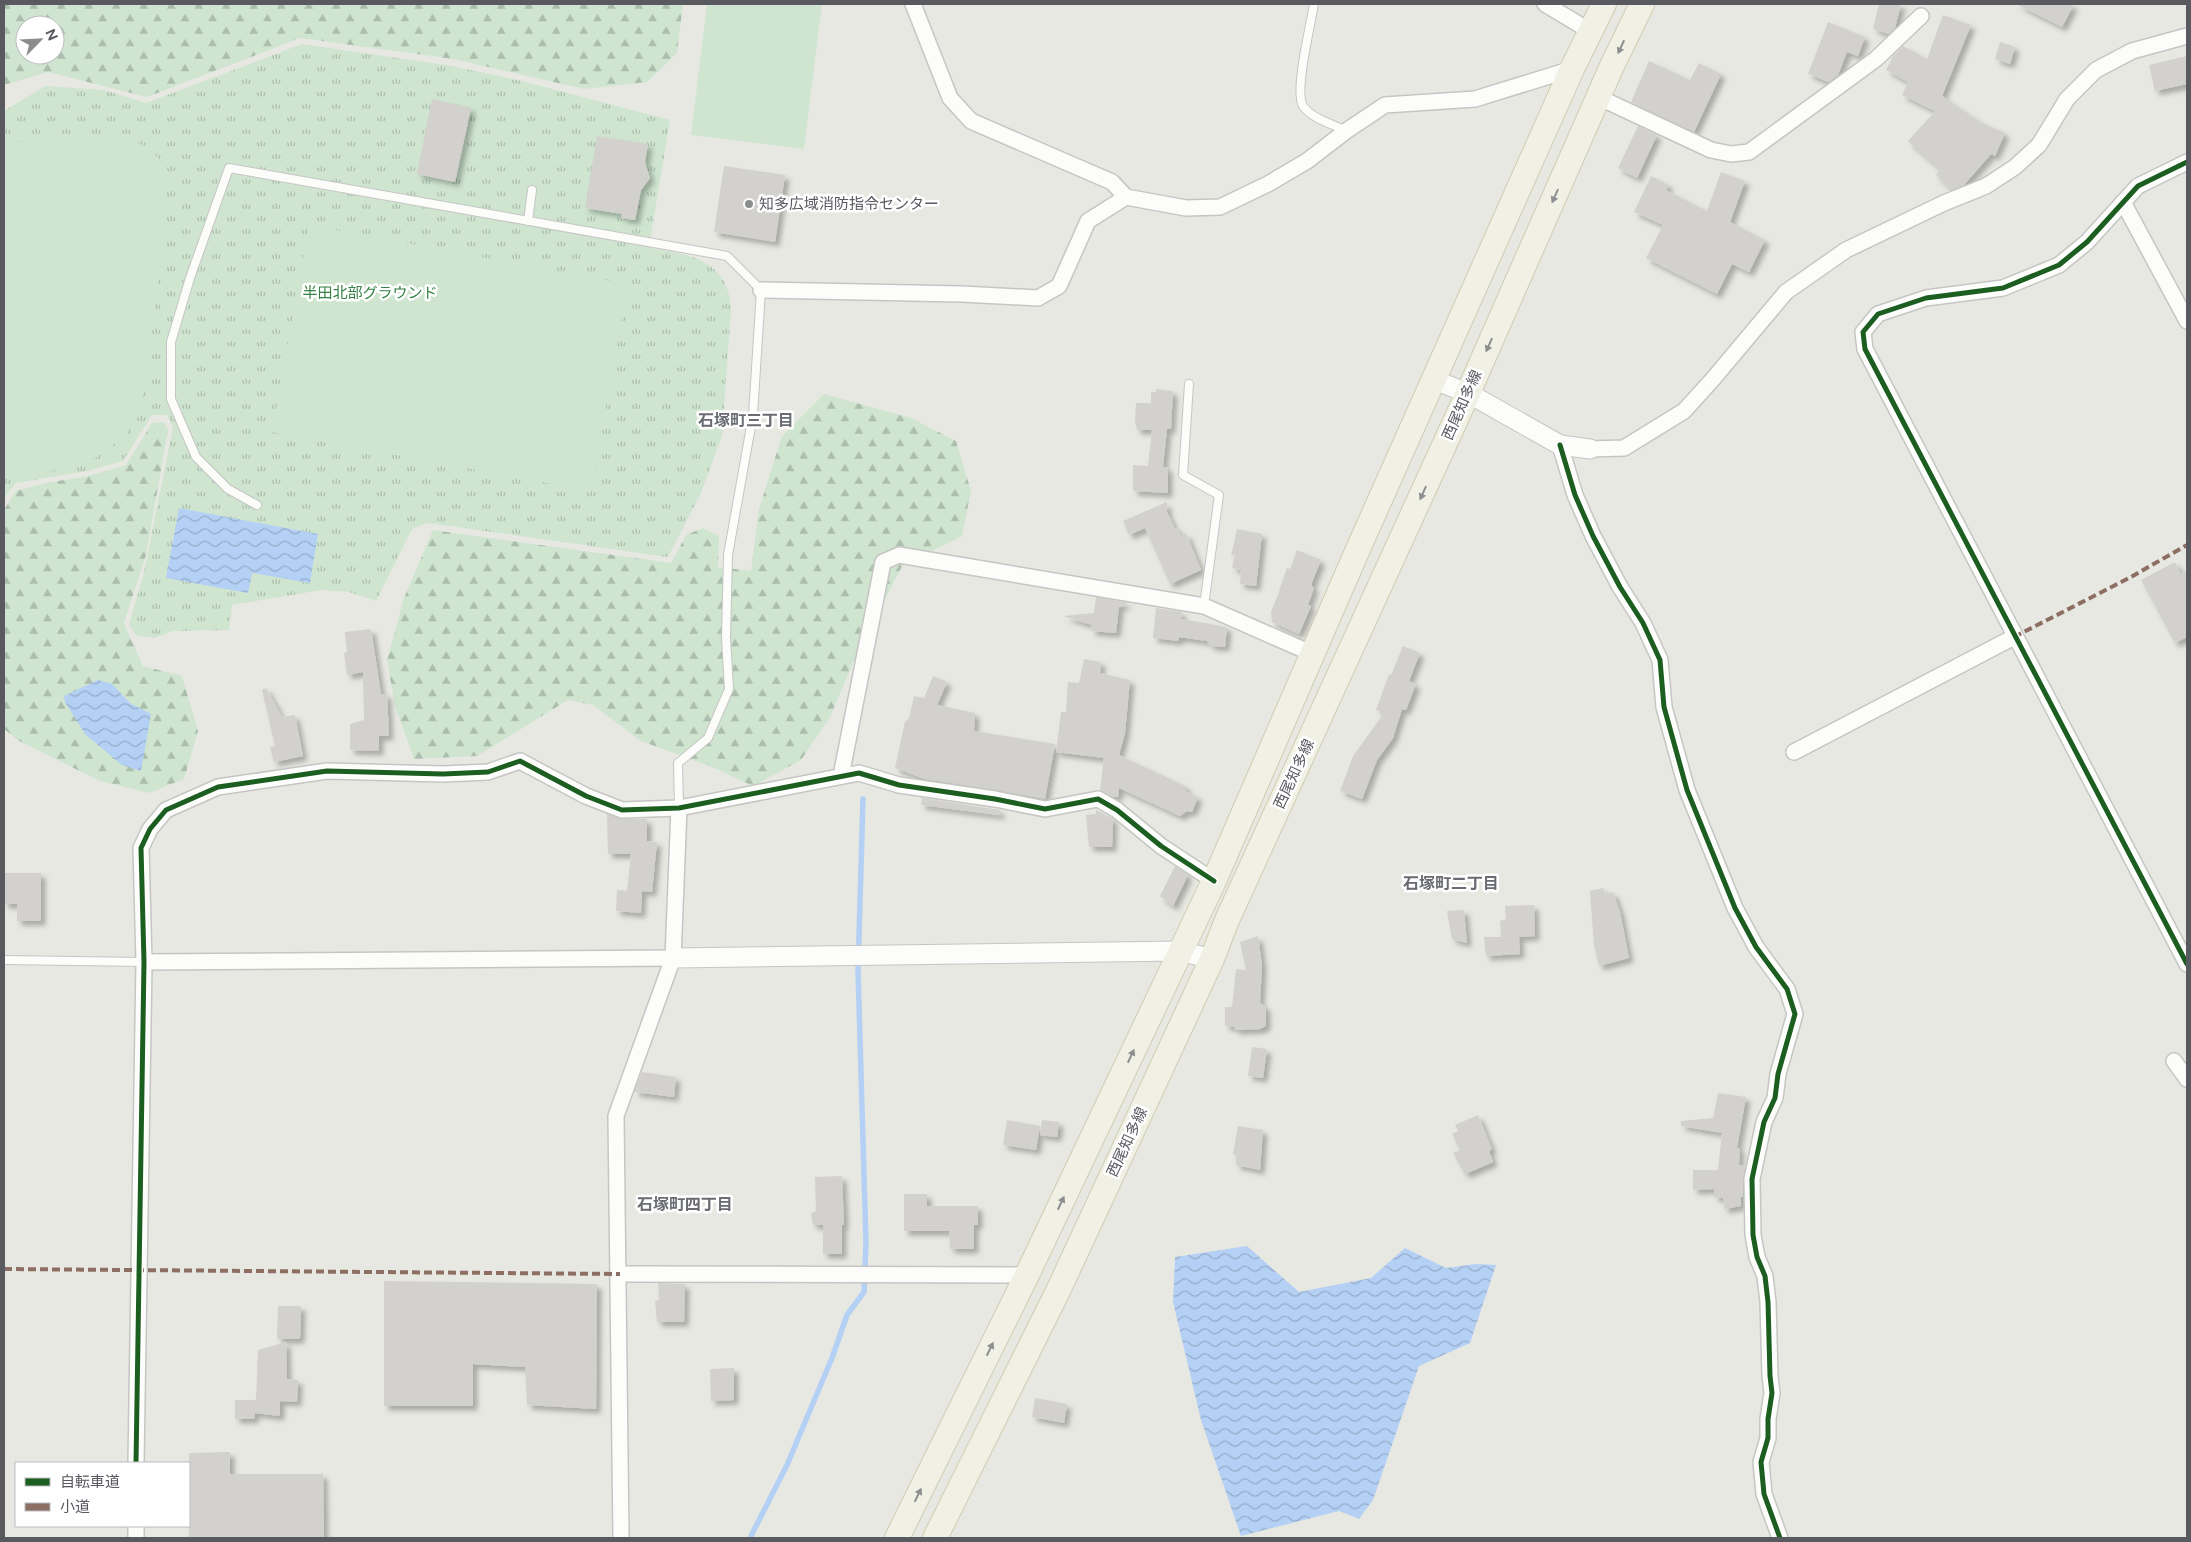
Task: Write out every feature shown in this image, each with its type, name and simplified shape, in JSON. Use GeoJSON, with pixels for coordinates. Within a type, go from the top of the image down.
{"type":"FeatureCollection","features":[{"type":"Feature","properties":{"kind":"main road","name":"西尾知多線"},"geometry":{"type":"LineString","coordinates":[[897,1538],[1027,1275],[1214,881],[1312,654],[1572,69],[1604,4]]}},
{"type":"Feature","properties":{"kind":"main road","name":"西尾知多線"},"geometry":{"type":"LineString","coordinates":[[935,1538],[1058,1291],[1212,959],[1227,920],[1468,393],[1598,97],[1642,4]]}},
{"type":"Feature","properties":{"kind":"street"},"geometry":{"type":"LineString","coordinates":[[913,4],[950,98],[971,121],[1112,182],[1126,197],[1186,208],[1220,207],[1268,184],[1307,161],[1346,131],[1385,105],[1475,98],[1572,69]]}},
{"type":"Feature","properties":{"kind":"street"},"geometry":{"type":"LineString","coordinates":[[1545,4],[1590,32]]}},
{"type":"Feature","properties":{"kind":"street"},"geometry":{"type":"LineString","coordinates":[[1598,97],[1711,150],[1731,154],[1749,152],[1876,59],[1921,16]]}},
{"type":"Feature","properties":{"kind":"street"},"geometry":{"type":"LineString","coordinates":[[1434,380],[1468,393],[1560,445],[1590,449],[1624,448],[1684,411],[1786,292],[1846,250],[1944,203],[1986,186],[2015,167],[2039,145],[2067,100],[2096,70],[2132,51],[2187,36]]}},
{"type":"Feature","properties":{"kind":"street"},"geometry":{"type":"LineString","coordinates":[[2187,162],[2138,186],[2088,242],[2059,264],[2004,288],[1926,298],[1878,314],[1863,332],[1865,349],[2014,637],[2187,964]]}},
{"type":"Feature","properties":{"kind":"street"},"geometry":{"type":"LineString","coordinates":[[761,290],[1038,298],[1059,286],[1088,220],[1126,197]]}},
{"type":"Feature","properties":{"kind":"street"},"geometry":{"type":"LineString","coordinates":[[2123,202],[2187,321]]}},
{"type":"Feature","properties":{"kind":"street"},"geometry":{"type":"LineString","coordinates":[[1560,445],[1575,494],[1593,536],[1620,586],[1643,623],[1660,660],[1664,707],[1687,790],[1735,908],[1756,947],[1787,989],[1795,1014],[1778,1074],[1776,1098],[1764,1122],[1752,1179],[1753,1234],[1757,1257],[1765,1276],[1768,1302],[1772,1393],[1768,1418],[1768,1438],[1761,1462],[1764,1494],[1780,1538]]}},
{"type":"Feature","properties":{"kind":"street"},"geometry":{"type":"LineString","coordinates":[[841,776],[883,562],[899,555],[1204,606],[1312,654]]}},
{"type":"Feature","properties":{"kind":"street"},"geometry":{"type":"LineString","coordinates":[[1794,752],[2014,637]]}},
{"type":"Feature","properties":{"kind":"street"},"geometry":{"type":"LineString","coordinates":[[136,1462],[144,962],[141,848],[150,829],[166,810],[218,787],[327,771],[443,774],[488,772],[520,761],[586,796],[622,810],[679,808],[858,773],[899,785],[995,799],[1045,809],[1098,799],[1117,810],[1161,846],[1214,881]]}},
{"type":"Feature","properties":{"kind":"street"},"geometry":{"type":"LineString","coordinates":[[621,1538],[620,1274],[616,1116],[673,958],[679,808]]}},
{"type":"Feature","properties":{"kind":"street"},"geometry":{"type":"LineString","coordinates":[[144,962],[673,958],[1180,951],[1212,959]]}},
{"type":"Feature","properties":{"kind":"street"},"geometry":{"type":"LineString","coordinates":[[2174,1061],[2187,1079]]}},
{"type":"Feature","properties":{"kind":"street"},"geometry":{"type":"LineString","coordinates":[[620,1274],[1027,1275]]}},
{"type":"Feature","properties":{"kind":"lane"},"geometry":{"type":"LineString","coordinates":[[1314,4],[1299,89],[1302,105],[1310,114],[1346,131]]}},
{"type":"Feature","properties":{"kind":"lane"},"geometry":{"type":"LineString","coordinates":[[257,505],[228,489],[196,457],[171,399],[171,342],[190,278],[229,168],[727,256],[761,290],[753,415],[728,556],[726,638],[729,688],[708,738],[678,762],[679,808]]}},
{"type":"Feature","properties":{"kind":"lane"},"geometry":{"type":"LineString","coordinates":[[528,221],[532,190]]}},
{"type":"Feature","properties":{"kind":"lane"},"geometry":{"type":"LineString","coordinates":[[1189,384],[1183,475],[1219,495],[1204,606]]}},
{"type":"Feature","properties":{"kind":"lane"},"geometry":{"type":"LineString","coordinates":[[4,960],[144,962]]}},
{"type":"Feature","properties":{"kind":"green space"},"geometry":{"type":"Polygon","coordinates":[[[4,4],[683,4],[677,53],[647,82],[584,89],[453,59],[300,38],[147,97],[48,72],[4,85],[4,4]]]}},
{"type":"Feature","properties":{"kind":"green space"},"geometry":{"type":"Polygon","coordinates":[[[707,4],[822,4],[804,149],[691,135],[707,4]]]}},
{"type":"Feature","properties":{"kind":"green space","name":"半田北部グラウンド"},"geometry":{"type":"Polygon","coordinates":[[[302,44],[452,66],[518,80],[670,120],[649,248],[679,253],[705,262],[723,280],[729,293],[731,310],[722,436],[701,493],[668,557],[428,523],[412,529],[376,601],[349,592],[322,590],[232,605],[229,630],[173,631],[154,638],[136,635],[129,625],[144,572],[173,427],[167,415],[152,415],[123,461],[87,471],[16,483],[4,498],[4,111],[45,86],[104,90],[146,103],[302,44]]]}},
{"type":"Feature","properties":{"kind":"green space"},"geometry":{"type":"Polygon","coordinates":[[[112,137],[132,141],[147,147],[158,158],[165,176],[158,289],[140,409],[126,436],[95,458],[51,471],[4,473],[4,143],[112,137]]]}},
{"type":"Feature","properties":{"kind":"green space"},"geometry":{"type":"Polygon","coordinates":[[[309,225],[628,284],[591,491],[272,432],[309,225]]]}},
{"type":"Feature","properties":{"kind":"green space"},"geometry":{"type":"Polygon","coordinates":[[[824,394],[911,418],[956,441],[971,491],[962,536],[902,566],[858,651],[830,717],[801,760],[753,786],[710,766],[641,741],[593,705],[568,700],[477,756],[414,759],[395,706],[387,660],[404,598],[433,530],[671,563],[686,535],[703,528],[719,536],[718,567],[751,571],[759,509],[782,436],[824,394]]]}},
{"type":"Feature","properties":{"kind":"green space"},"geometry":{"type":"Polygon","coordinates":[[[164,422],[168,430],[146,555],[124,623],[143,666],[182,676],[198,731],[184,779],[149,793],[100,781],[19,741],[4,729],[4,510],[16,491],[46,483],[88,476],[126,465],[152,423],[164,422]]]}},
{"type":"Feature","properties":{"kind":"water"},"geometry":{"type":"Polygon","coordinates":[[[179,508],[318,534],[310,583],[252,573],[248,593],[166,578],[179,508]]]}},
{"type":"Feature","properties":{"kind":"water"},"geometry":{"type":"Polygon","coordinates":[[[98,680],[112,684],[130,703],[151,714],[141,771],[122,765],[85,734],[65,702],[64,696],[98,680]]]}},
{"type":"Feature","properties":{"kind":"water"},"geometry":{"type":"Polygon","coordinates":[[[1247,1246],[1299,1292],[1371,1278],[1405,1248],[1446,1268],[1475,1264],[1496,1265],[1470,1343],[1419,1366],[1373,1500],[1359,1519],[1339,1511],[1241,1536],[1201,1420],[1173,1302],[1175,1257],[1247,1246]]]}},
{"type":"Feature","properties":{"kind":"building"},"geometry":{"type":"Polygon","coordinates":[[[1879,4],[1901,4],[1895,28],[1889,34],[1873,29],[1879,4]]]}},
{"type":"Feature","properties":{"kind":"building"},"geometry":{"type":"Polygon","coordinates":[[[2016,4],[2074,4],[2062,27],[2016,4]]]}},
{"type":"Feature","properties":{"kind":"building"},"geometry":{"type":"Polygon","coordinates":[[[1943,15],[1971,25],[1942,96],[1980,122],[2005,133],[1995,156],[1991,154],[1964,185],[1952,190],[1936,175],[1940,169],[1908,141],[1935,111],[1902,95],[1908,82],[1886,70],[1893,56],[1903,46],[1927,59],[1943,15]]]}},
{"type":"Feature","properties":{"kind":"building"},"geometry":{"type":"Polygon","coordinates":[[[1828,22],[1865,37],[1858,56],[1847,52],[1838,75],[1829,82],[1808,74],[1828,22]]]}},
{"type":"Feature","properties":{"kind":"building"},"geometry":{"type":"Polygon","coordinates":[[[2000,42],[2015,47],[2010,64],[1995,59],[2000,42]]]}},
{"type":"Feature","properties":{"kind":"building"},"geometry":{"type":"Polygon","coordinates":[[[2187,56],[2187,84],[2155,91],[2149,65],[2187,56]]]}},
{"type":"Feature","properties":{"kind":"building"},"geometry":{"type":"Polygon","coordinates":[[[1649,61],[1690,80],[1699,63],[1721,74],[1694,132],[1631,102],[1649,61]]]}},
{"type":"Feature","properties":{"kind":"building"},"geometry":{"type":"Polygon","coordinates":[[[432,99],[471,108],[455,182],[417,174],[432,99]]]}},
{"type":"Feature","properties":{"kind":"building"},"geometry":{"type":"Polygon","coordinates":[[[1638,126],[1657,135],[1637,178],[1618,168],[1638,126]]]}},
{"type":"Feature","properties":{"kind":"building"},"geometry":{"type":"Polygon","coordinates":[[[597,136],[648,144],[645,162],[650,178],[641,190],[635,220],[621,218],[622,214],[585,208],[597,136]]]}},
{"type":"Feature","properties":{"kind":"building","name":"知多広域消防指令センター"},"geometry":{"type":"Polygon","coordinates":[[[724,166],[785,175],[775,242],[714,232],[724,166]]]}},
{"type":"Feature","properties":{"kind":"building"},"geometry":{"type":"Polygon","coordinates":[[[1721,172],[1745,181],[1730,222],[1765,240],[1749,272],[1732,264],[1717,294],[1646,258],[1663,225],[1634,212],[1651,176],[1669,185],[1666,190],[1707,211],[1721,172]]]}},
{"type":"Feature","properties":{"kind":"building"},"geometry":{"type":"Polygon","coordinates":[[[1156,389],[1173,391],[1171,429],[1167,429],[1163,467],[1168,467],[1168,493],[1133,491],[1133,465],[1148,466],[1152,430],[1137,430],[1135,421],[1136,403],[1151,403],[1151,392],[1156,392],[1156,389]]]}},
{"type":"Feature","properties":{"kind":"building"},"geometry":{"type":"Polygon","coordinates":[[[1167,502],[1167,512],[1175,529],[1177,528],[1181,536],[1186,533],[1201,570],[1170,584],[1145,528],[1129,535],[1123,521],[1167,502]]]}},
{"type":"Feature","properties":{"kind":"building"},"geometry":{"type":"Polygon","coordinates":[[[1237,529],[1262,534],[1256,586],[1240,584],[1241,570],[1232,568],[1235,554],[1231,556],[1237,529]]]}},
{"type":"Feature","properties":{"kind":"building"},"geometry":{"type":"Polygon","coordinates":[[[1297,550],[1321,560],[1311,585],[1314,588],[1308,605],[1311,606],[1299,634],[1272,622],[1271,612],[1287,568],[1290,569],[1297,550]]]}},
{"type":"Feature","properties":{"kind":"building"},"geometry":{"type":"Polygon","coordinates":[[[2175,562],[2181,574],[2187,570],[2187,637],[2175,643],[2141,580],[2175,562]]]}},
{"type":"Feature","properties":{"kind":"building"},"geometry":{"type":"Polygon","coordinates":[[[1096,597],[1128,603],[1119,607],[1116,633],[1091,631],[1092,625],[1063,616],[1094,613],[1096,597]]]}},
{"type":"Feature","properties":{"kind":"building"},"geometry":{"type":"Polygon","coordinates":[[[1156,608],[1182,612],[1181,619],[1227,627],[1225,647],[1211,646],[1207,641],[1179,637],[1179,641],[1153,638],[1156,608]]]}},
{"type":"Feature","properties":{"kind":"building"},"geometry":{"type":"Polygon","coordinates":[[[371,629],[381,694],[387,694],[389,736],[379,736],[379,751],[350,750],[350,724],[364,720],[363,672],[347,675],[344,653],[347,652],[345,632],[371,629]]]}},
{"type":"Feature","properties":{"kind":"building"},"geometry":{"type":"Polygon","coordinates":[[[1403,646],[1420,653],[1409,681],[1416,684],[1406,710],[1402,709],[1393,738],[1377,760],[1362,799],[1340,791],[1353,756],[1384,713],[1376,710],[1389,674],[1391,675],[1403,646]]]}},
{"type":"Feature","properties":{"kind":"building"},"geometry":{"type":"Polygon","coordinates":[[[1084,659],[1101,662],[1100,673],[1130,680],[1125,733],[1119,755],[1187,787],[1185,791],[1198,797],[1192,812],[1187,811],[1180,816],[1119,788],[1118,797],[1113,797],[1100,790],[1104,758],[1056,752],[1061,712],[1066,712],[1068,682],[1079,683],[1084,659]]]}},
{"type":"Feature","properties":{"kind":"building"},"geometry":{"type":"Polygon","coordinates":[[[933,676],[947,682],[937,705],[975,713],[974,731],[1055,744],[1045,799],[925,779],[895,768],[905,722],[909,718],[914,696],[924,698],[933,676]]]}},
{"type":"Feature","properties":{"kind":"building"},"geometry":{"type":"Polygon","coordinates":[[[266,688],[282,717],[295,715],[303,756],[274,762],[270,747],[275,746],[262,690],[266,688]]]}},
{"type":"Feature","properties":{"kind":"building"},"geometry":{"type":"Polygon","coordinates":[[[922,798],[1000,810],[1000,815],[921,805],[922,798]]]}},
{"type":"Feature","properties":{"kind":"building"},"geometry":{"type":"Polygon","coordinates":[[[1096,810],[1113,819],[1112,847],[1089,847],[1086,815],[1096,814],[1096,810]]]}},
{"type":"Feature","properties":{"kind":"building"},"geometry":{"type":"Polygon","coordinates":[[[607,814],[622,819],[647,819],[647,841],[657,842],[652,892],[642,891],[641,913],[616,911],[617,890],[627,891],[631,854],[608,854],[607,814]]]}},
{"type":"Feature","properties":{"kind":"building"},"geometry":{"type":"Polygon","coordinates":[[[1175,866],[1188,875],[1173,906],[1160,896],[1175,866]]]}},
{"type":"Feature","properties":{"kind":"building"},"geometry":{"type":"Polygon","coordinates":[[[4,873],[41,873],[41,921],[17,921],[17,904],[4,904],[4,873]]]}},
{"type":"Feature","properties":{"kind":"building"},"geometry":{"type":"Polygon","coordinates":[[[1603,888],[1605,894],[1613,892],[1620,912],[1629,958],[1599,966],[1594,945],[1590,891],[1603,888]]]}},
{"type":"Feature","properties":{"kind":"building"},"geometry":{"type":"Polygon","coordinates":[[[1534,905],[1535,936],[1519,937],[1520,954],[1486,956],[1484,937],[1501,937],[1500,921],[1506,919],[1505,906],[1534,905]]]}},
{"type":"Feature","properties":{"kind":"building"},"geometry":{"type":"Polygon","coordinates":[[[1464,910],[1467,943],[1452,939],[1447,911],[1464,910]]]}},
{"type":"Feature","properties":{"kind":"building"},"geometry":{"type":"Polygon","coordinates":[[[1258,936],[1262,965],[1260,1003],[1266,1007],[1266,1026],[1260,1029],[1236,1030],[1234,1027],[1225,1026],[1225,1007],[1232,1007],[1236,969],[1246,970],[1240,942],[1258,936]]]}},
{"type":"Feature","properties":{"kind":"building"},"geometry":{"type":"Polygon","coordinates":[[[1252,1047],[1267,1049],[1263,1078],[1248,1076],[1252,1047]]]}},
{"type":"Feature","properties":{"kind":"building"},"geometry":{"type":"Polygon","coordinates":[[[642,1072],[676,1077],[674,1097],[634,1092],[642,1072]]]}},
{"type":"Feature","properties":{"kind":"building"},"geometry":{"type":"Polygon","coordinates":[[[1718,1093],[1746,1097],[1737,1148],[1740,1148],[1739,1165],[1745,1165],[1743,1197],[1741,1197],[1741,1206],[1724,1209],[1723,1198],[1714,1197],[1714,1189],[1693,1190],[1693,1170],[1718,1170],[1722,1133],[1681,1126],[1681,1121],[1713,1118],[1718,1093]]]}},
{"type":"Feature","properties":{"kind":"building"},"geometry":{"type":"Polygon","coordinates":[[[1478,1115],[1492,1149],[1489,1151],[1493,1162],[1465,1174],[1453,1153],[1460,1150],[1452,1134],[1458,1131],[1455,1125],[1478,1115]]]}},
{"type":"Feature","properties":{"kind":"building"},"geometry":{"type":"Polygon","coordinates":[[[1007,1120],[1040,1126],[1036,1150],[1003,1145],[1007,1120]]]}},
{"type":"Feature","properties":{"kind":"building"},"geometry":{"type":"Polygon","coordinates":[[[1042,1120],[1059,1122],[1057,1137],[1040,1135],[1042,1120]]]}},
{"type":"Feature","properties":{"kind":"building"},"geometry":{"type":"Polygon","coordinates":[[[1238,1126],[1263,1130],[1260,1170],[1236,1165],[1236,1156],[1233,1154],[1238,1126]]]}},
{"type":"Feature","properties":{"kind":"building"},"geometry":{"type":"Polygon","coordinates":[[[842,1176],[844,1225],[842,1225],[842,1254],[823,1254],[823,1225],[813,1225],[811,1213],[816,1211],[815,1177],[842,1176]]]}},
{"type":"Feature","properties":{"kind":"building"},"geometry":{"type":"Polygon","coordinates":[[[904,1194],[927,1194],[927,1206],[978,1206],[978,1225],[974,1225],[974,1249],[950,1249],[949,1231],[904,1231],[904,1194]]]}},
{"type":"Feature","properties":{"kind":"building"},"geometry":{"type":"Polygon","coordinates":[[[384,1281],[597,1284],[596,1409],[527,1405],[525,1367],[473,1364],[473,1406],[384,1406],[384,1281]]]}},
{"type":"Feature","properties":{"kind":"building"},"geometry":{"type":"Polygon","coordinates":[[[658,1283],[685,1284],[684,1322],[657,1322],[655,1301],[659,1300],[658,1283]]]}},
{"type":"Feature","properties":{"kind":"building"},"geometry":{"type":"Polygon","coordinates":[[[278,1306],[301,1306],[300,1339],[277,1339],[278,1306]]]}},
{"type":"Feature","properties":{"kind":"building"},"geometry":{"type":"Polygon","coordinates":[[[286,1342],[287,1379],[298,1380],[297,1402],[280,1401],[280,1416],[255,1413],[255,1409],[254,1419],[235,1419],[235,1400],[256,1400],[258,1350],[286,1342]]]}},
{"type":"Feature","properties":{"kind":"building"},"geometry":{"type":"Polygon","coordinates":[[[734,1368],[734,1400],[711,1401],[710,1369],[734,1368]]]}},
{"type":"Feature","properties":{"kind":"building"},"geometry":{"type":"Polygon","coordinates":[[[1035,1398],[1067,1404],[1064,1423],[1032,1417],[1035,1398]]]}},
{"type":"Feature","properties":{"kind":"building"},"geometry":{"type":"Polygon","coordinates":[[[230,1452],[230,1474],[323,1474],[324,1538],[189,1538],[189,1453],[230,1452]]]}},
{"type":"Feature","properties":{"kind":"waterway"},"geometry":{"type":"LineString","coordinates":[[750,1538],[787,1465],[832,1358],[847,1315],[864,1292],[866,1242],[858,971],[863,799]]}},
{"type":"Feature","properties":{"kind":"marked path"},"geometry":{"type":"LineString","coordinates":[[2014,637],[2131,577],[2187,545]]}},
{"type":"Feature","properties":{"kind":"marked path"},"geometry":{"type":"LineString","coordinates":[[4,1269],[620,1274]]}},
{"type":"Feature","properties":{"kind":"cycle path"},"geometry":{"type":"LineString","coordinates":[[2187,162],[2138,186],[2087,242],[2059,265],[2003,288],[1926,298],[1878,314],[1863,332],[1865,349],[2187,964]]}},
{"type":"Feature","properties":{"kind":"cycle path"},"geometry":{"type":"LineString","coordinates":[[1560,445],[1575,495],[1593,536],[1620,587],[1643,623],[1660,660],[1664,707],[1687,790],[1735,908],[1756,947],[1787,989],[1795,1014],[1778,1074],[1775,1098],[1764,1122],[1752,1179],[1753,1235],[1757,1257],[1765,1276],[1768,1302],[1772,1393],[1768,1419],[1768,1438],[1761,1462],[1764,1494],[1780,1538]]}},
{"type":"Feature","properties":{"kind":"cycle path"},"geometry":{"type":"LineString","coordinates":[[136,1462],[144,962],[141,848],[150,829],[166,810],[218,787],[327,771],[443,774],[488,772],[520,761],[586,796],[622,810],[679,808],[859,773],[899,785],[995,799],[1045,809],[1098,799],[1117,810],[1161,846],[1214,881]]}},
{"type":"Feature","properties":{"kind":"place","name":"知多広域消防指令センター"},"geometry":{"type":"Point","coordinates":[749,204]}},
{"type":"Feature","properties":{"kind":"district","name":"石塚町三丁目"},"geometry":{"type":"Point","coordinates":[746,420]}},
{"type":"Feature","properties":{"kind":"district","name":"石塚町二丁目"},"geometry":{"type":"Point","coordinates":[1451,883]}},
{"type":"Feature","properties":{"kind":"district","name":"石塚町四丁目"},"geometry":{"type":"Point","coordinates":[685,1204]}}]}
